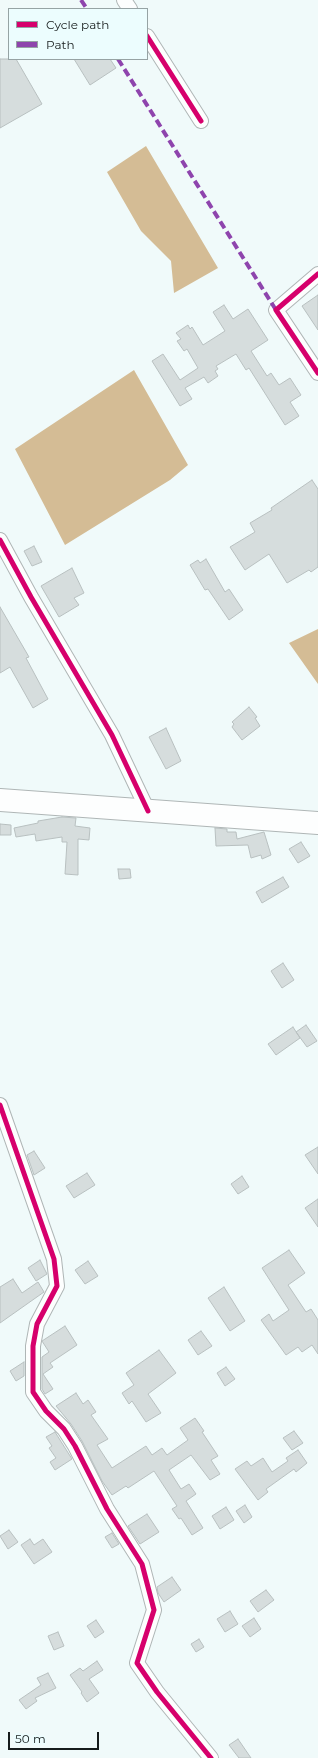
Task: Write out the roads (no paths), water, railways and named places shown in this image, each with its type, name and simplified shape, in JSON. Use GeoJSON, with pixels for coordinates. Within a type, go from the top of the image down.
{"type":"FeatureCollection","features":[{"type":"Feature","properties":{"kind":"highway"},"geometry":{"type":"LineString","coordinates":[[0,800],[318,823]]}},
{"type":"Feature","properties":{"kind":"street"},"geometry":{"type":"LineString","coordinates":[[148,38],[202,121]]}},
{"type":"Feature","properties":{"kind":"street"},"geometry":{"type":"LineString","coordinates":[[318,274],[276,310],[318,373]]}},
{"type":"Feature","properties":{"kind":"street"},"geometry":{"type":"LineString","coordinates":[[0,540],[30,597],[112,735],[148,811]]}},
{"type":"Feature","properties":{"kind":"street"},"geometry":{"type":"LineString","coordinates":[[0,1105],[54,1259],[57,1286],[37,1324],[34,1346],[33,1392],[46,1411],[64,1429],[75,1446],[107,1509],[142,1564],[154,1610],[137,1663],[157,1692],[211,1758]]}}]}
